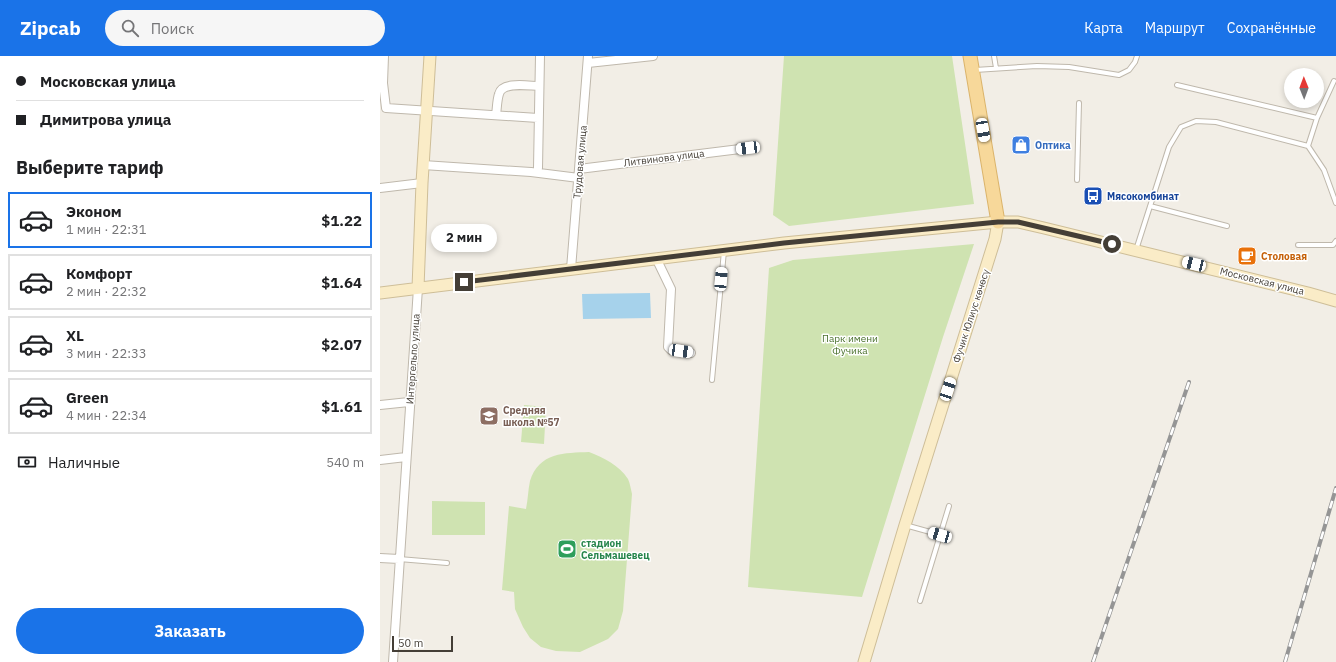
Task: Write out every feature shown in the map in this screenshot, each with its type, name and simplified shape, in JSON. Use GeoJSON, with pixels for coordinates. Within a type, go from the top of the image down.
{"type":"FeatureCollection","features":[{"type":"Feature","properties":{"kind":"main road","name":"Интергельпо улица"},"geometry":{"type":"LineString","coordinates":[[418,288],[422,183],[430,56]]}},
{"type":"Feature","properties":{"kind":"main road","name":"Фучик Юлиус көчөсү"},"geometry":{"type":"LineString","coordinates":[[864,662],[905,525],[995,239],[998,222],[970,56]]}},
{"type":"Feature","properties":{"kind":"main road","name":"Московская улица"},"geometry":{"type":"LineString","coordinates":[[380,293],[724,250],[998,222],[1018,222],[1136,250],[1336,301]]}},
{"type":"Feature","properties":{"kind":"street"},"geometry":{"type":"LineString","coordinates":[[384,56],[383,82],[386,108],[538,118]]}},
{"type":"Feature","properties":{"kind":"street"},"geometry":{"type":"LineString","coordinates":[[538,168],[540,56]]}},
{"type":"Feature","properties":{"kind":"street"},"geometry":{"type":"LineString","coordinates":[[588,59],[653,56]]}},
{"type":"Feature","properties":{"kind":"street","name":"Трудовая улица"},"geometry":{"type":"LineString","coordinates":[[571,268],[588,59]]}},
{"type":"Feature","properties":{"kind":"street"},"geometry":{"type":"LineString","coordinates":[[496,115],[499,92],[503,88],[510,85],[539,86]]}},
{"type":"Feature","properties":{"kind":"street","name":"Литвинова улица"},"geometry":{"type":"LineString","coordinates":[[424,165],[531,172],[579,173],[748,148]]}},
{"type":"Feature","properties":{"kind":"street"},"geometry":{"type":"LineString","coordinates":[[380,188],[422,183]]}},
{"type":"Feature","properties":{"kind":"street"},"geometry":{"type":"LineString","coordinates":[[656,258],[672,289],[668,347],[671,350],[691,353]]}},
{"type":"Feature","properties":{"kind":"street","name":"Интергельпо улица"},"geometry":{"type":"LineString","coordinates":[[393,662],[418,288]]}},
{"type":"Feature","properties":{"kind":"street"},"geometry":{"type":"LineString","coordinates":[[380,404],[410,402]]}},
{"type":"Feature","properties":{"kind":"street"},"geometry":{"type":"LineString","coordinates":[[380,460],[406,457]]}},
{"type":"Feature","properties":{"kind":"street"},"geometry":{"type":"LineString","coordinates":[[380,558],[399,559]]}},
{"type":"Feature","properties":{"kind":"lane"},"geometry":{"type":"LineString","coordinates":[[994,56],[996,68]]}},
{"type":"Feature","properties":{"kind":"lane"},"geometry":{"type":"LineString","coordinates":[[972,70],[1037,66],[1069,67],[1119,75],[1129,70],[1138,56]]}},
{"type":"Feature","properties":{"kind":"lane"},"geometry":{"type":"LineString","coordinates":[[1308,146],[1317,118],[1334,81]]}},
{"type":"Feature","properties":{"kind":"lane"},"geometry":{"type":"LineString","coordinates":[[1177,85],[1317,118]]}},
{"type":"Feature","properties":{"kind":"lane"},"geometry":{"type":"LineString","coordinates":[[1077,180],[1079,103]]}},
{"type":"Feature","properties":{"kind":"lane"},"geometry":{"type":"LineString","coordinates":[[1136,250],[1169,147],[1181,127],[1196,121],[1216,122],[1308,146],[1324,170],[1336,203]]}},
{"type":"Feature","properties":{"kind":"lane"},"geometry":{"type":"LineString","coordinates":[[1150,206],[1227,226]]}},
{"type":"Feature","properties":{"kind":"lane"},"geometry":{"type":"LineString","coordinates":[[1298,245],[1333,245],[1336,241]]}},
{"type":"Feature","properties":{"kind":"lane"},"geometry":{"type":"LineString","coordinates":[[712,380],[724,250]]}},
{"type":"Feature","properties":{"kind":"lane"},"geometry":{"type":"LineString","coordinates":[[920,601],[950,506]]}},
{"type":"Feature","properties":{"kind":"lane"},"geometry":{"type":"LineString","coordinates":[[905,525],[940,535]]}},
{"type":"Feature","properties":{"kind":"lane"},"geometry":{"type":"LineString","coordinates":[[399,559],[447,563]]}},
{"type":"Feature","properties":{"kind":"green space"},"geometry":{"type":"Polygon","coordinates":[[[784,56],[952,56],[974,204],[789,226],[773,215],[784,56]]]}},
{"type":"Feature","properties":{"kind":"green space","name":"Парк имени Фучика"},"geometry":{"type":"Polygon","coordinates":[[[974,244],[943,337],[862,597],[748,587],[769,268],[793,260],[974,244]]]}},
{"type":"Feature","properties":{"kind":"green space"},"geometry":{"type":"Polygon","coordinates":[[[524,405],[546,407],[544,444],[521,442],[524,405]]]}},
{"type":"Feature","properties":{"kind":"green space","name":"стадион Сельмашевец"},"geometry":{"type":"Polygon","coordinates":[[[589,452],[606,459],[616,466],[628,479],[630,484],[632,494],[623,611],[618,629],[608,639],[580,652],[556,651],[541,647],[530,638],[515,609],[514,592],[502,590],[509,506],[526,509],[530,481],[534,471],[546,459],[562,454],[589,452]]]}},
{"type":"Feature","properties":{"kind":"green space"},"geometry":{"type":"Polygon","coordinates":[[[432,501],[485,502],[485,535],[432,535],[432,501]]]}},
{"type":"Feature","properties":{"kind":"water"},"geometry":{"type":"Polygon","coordinates":[[[650,293],[651,318],[583,319],[582,294],[650,293]]]}},
{"type":"Feature","properties":{"kind":"railway"},"geometry":{"type":"LineString","coordinates":[[1093,662],[1189,382]]}},
{"type":"Feature","properties":{"kind":"railway"},"geometry":{"type":"LineString","coordinates":[[1285,662],[1336,488]]}},
{"type":"Feature","properties":{"kind":"place","name":"Оптика"},"geometry":{"type":"Point","coordinates":[1021,145]}},
{"type":"Feature","properties":{"kind":"place","name":"Мясокомбинат"},"geometry":{"type":"Point","coordinates":[1093,196]}},
{"type":"Feature","properties":{"kind":"place","name":"Столовая"},"geometry":{"type":"Point","coordinates":[1247,256]}},
{"type":"Feature","properties":{"kind":"place","name":"Средняя школа №57"},"geometry":{"type":"Point","coordinates":[489,416]}},
{"type":"Feature","properties":{"kind":"place","name":"стадион Сельмашевец"},"geometry":{"type":"Point","coordinates":[567,549]}},
{"type":"Feature","properties":{"kind":"route"},"geometry":{"type":"LineString","coordinates":[[464,282],[784,243],[998,222],[1018,222],[1112,244]]}}]}
